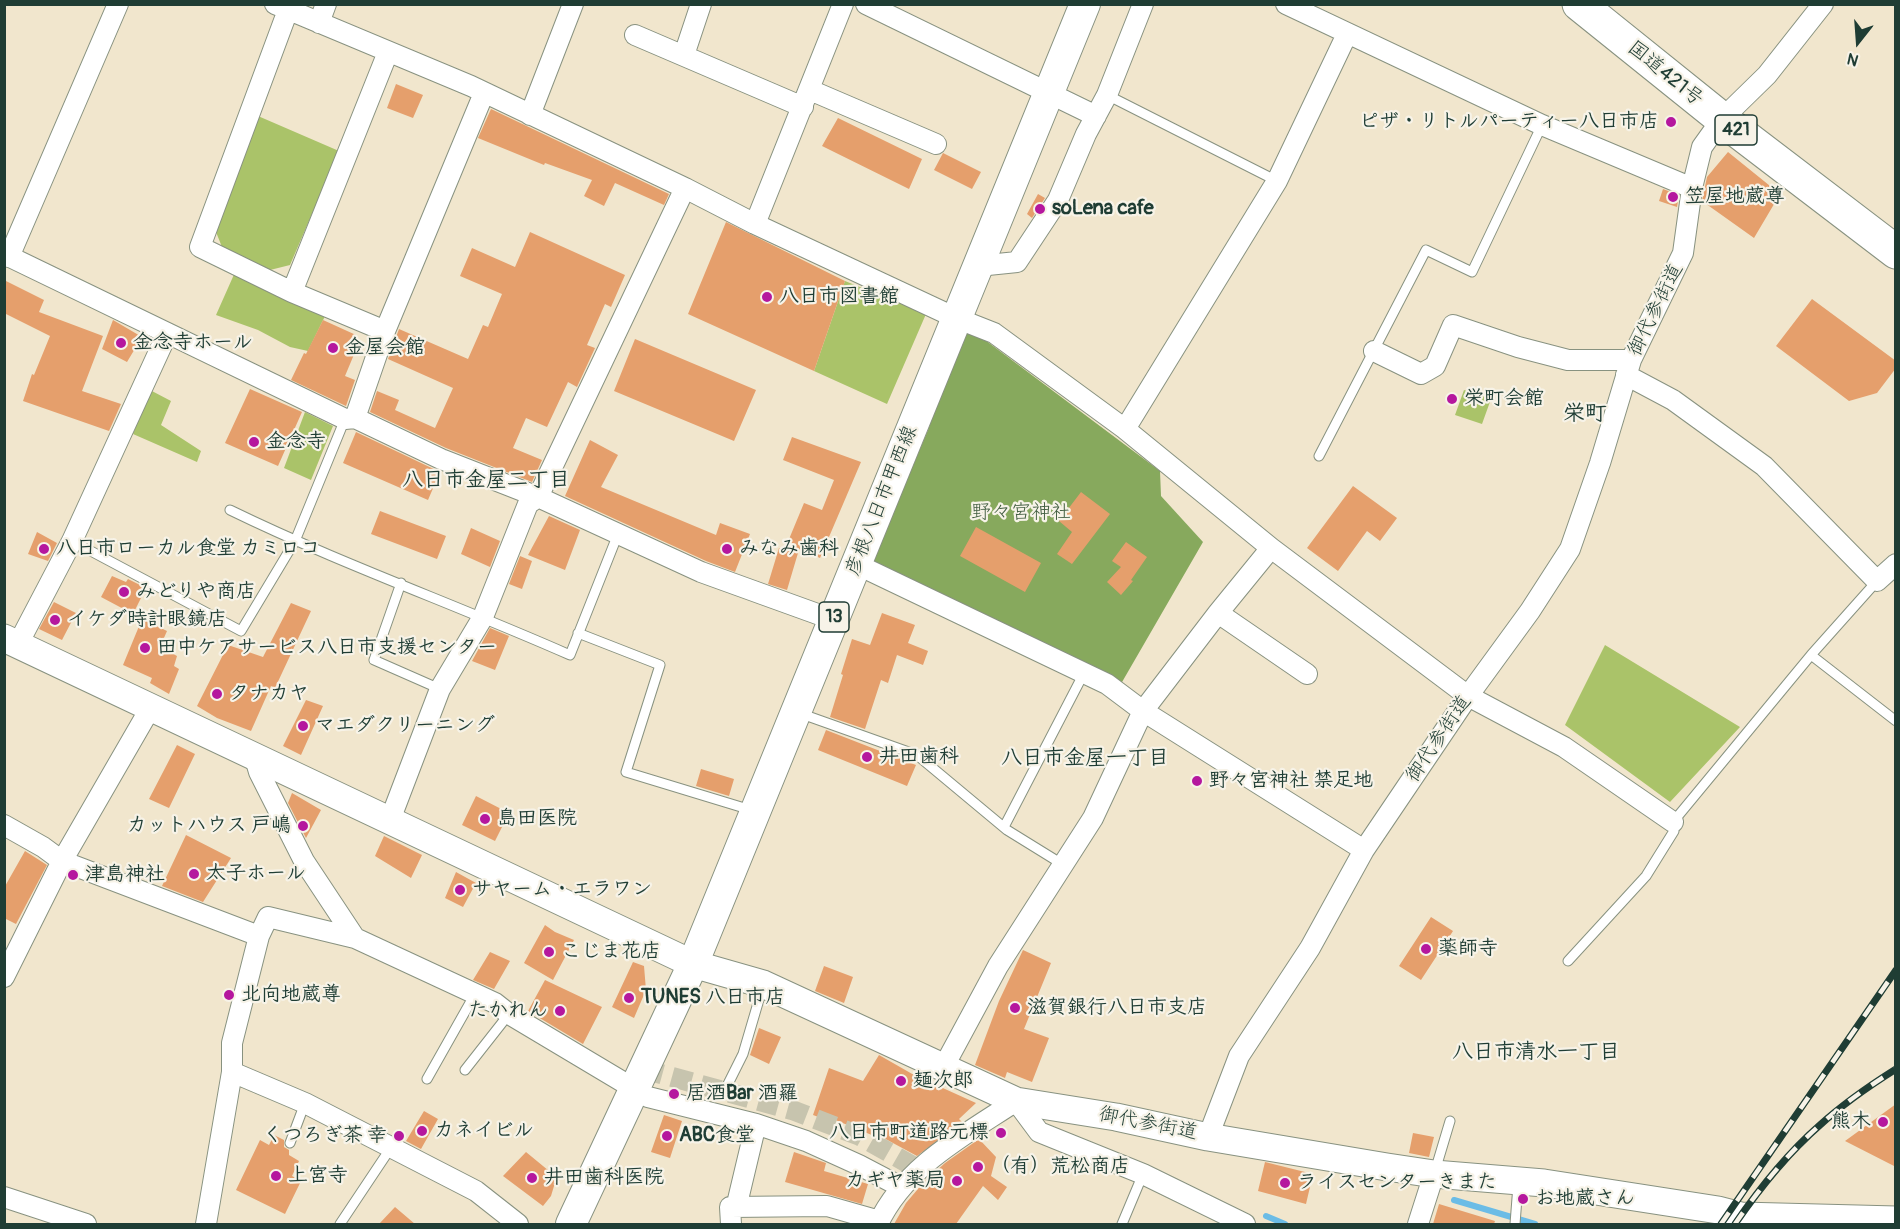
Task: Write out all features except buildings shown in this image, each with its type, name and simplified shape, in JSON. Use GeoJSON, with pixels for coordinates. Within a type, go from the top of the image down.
{"type":"FeatureCollection","features":[{"type":"Feature","properties":{"kind":"highway","name":"国道421号"},"geometry":{"type":"LineString","coordinates":[[1579,4],[1722,119],[1896,252]]}},
{"type":"Feature","properties":{"kind":"main road","name":"彦根八日市甲西線"},"geometry":{"type":"LineString","coordinates":[[571,1224],[693,964],[1085,4]]}},
{"type":"Feature","properties":{"kind":"street"},"geometry":{"type":"LineString","coordinates":[[118,4],[7,256],[167,334],[441,459],[538,497],[701,572],[834,620]]}},
{"type":"Feature","properties":{"kind":"street"},"geometry":{"type":"LineString","coordinates":[[530,115],[573,4]]}},
{"type":"Feature","properties":{"kind":"street"},"geometry":{"type":"LineString","coordinates":[[684,56],[701,4]]}},
{"type":"Feature","properties":{"kind":"street"},"geometry":{"type":"LineString","coordinates":[[755,224],[843,4]]}},
{"type":"Feature","properties":{"kind":"street"},"geometry":{"type":"LineString","coordinates":[[866,4],[1096,116]]}},
{"type":"Feature","properties":{"kind":"street"},"geometry":{"type":"LineString","coordinates":[[978,266],[1017,262],[1058,200],[1107,94],[1143,4]]}},
{"type":"Feature","properties":{"kind":"street"},"geometry":{"type":"LineString","coordinates":[[1286,4],[1542,125],[1692,188]]}},
{"type":"Feature","properties":{"kind":"street","name":"御代参街道"},"geometry":{"type":"LineString","coordinates":[[11,641],[693,964],[764,984],[1016,1101],[1116,1117],[1208,1137],[1239,1056],[1310,948],[1364,850],[1468,696],[1530,611],[1570,549],[1600,463],[1628,368],[1683,253],[1692,188],[1702,147],[1722,119],[1767,75],[1823,4]]}},
{"type":"Feature","properties":{"kind":"street"},"geometry":{"type":"LineString","coordinates":[[385,331],[292,292],[200,247],[282,7],[322,14],[388,52],[484,93],[685,188],[755,224],[994,333],[1125,429],[1271,548],[1468,696],[1564,747],[1673,822]]}},
{"type":"Feature","properties":{"kind":"street"},"geometry":{"type":"LineString","coordinates":[[1125,429],[1277,181],[1347,34]]}},
{"type":"Feature","properties":{"kind":"street"},"geometry":{"type":"LineString","coordinates":[[635,35],[684,56],[936,144]]}},
{"type":"Feature","properties":{"kind":"street"},"geometry":{"type":"LineString","coordinates":[[292,292],[388,52]]}},
{"type":"Feature","properties":{"kind":"street"},"geometry":{"type":"LineString","coordinates":[[350,418],[484,93]]}},
{"type":"Feature","properties":{"kind":"street"},"geometry":{"type":"LineString","coordinates":[[390,820],[440,689],[483,617],[528,504],[538,497],[685,188]]}},
{"type":"Feature","properties":{"kind":"street"},"geometry":{"type":"LineString","coordinates":[[1374,351],[1421,374],[1435,366],[1453,325],[1518,347],[1568,360],[1628,368],[1764,466],[1877,581],[1896,564]]}},
{"type":"Feature","properties":{"kind":"street"},"geometry":{"type":"LineString","coordinates":[[11,641],[72,541],[167,334]]}},
{"type":"Feature","properties":{"kind":"street"},"geometry":{"type":"LineString","coordinates":[[943,1068],[998,966],[1093,818],[1143,711],[1271,548]]}},
{"type":"Feature","properties":{"kind":"street"},"geometry":{"type":"LineString","coordinates":[[856,564],[1107,684],[1143,711],[1364,850]]}},
{"type":"Feature","properties":{"kind":"street"},"geometry":{"type":"LineString","coordinates":[[1218,613],[1307,674]]}},
{"type":"Feature","properties":{"kind":"street"},"geometry":{"type":"LineString","coordinates":[[4,977],[62,861],[151,707]]}},
{"type":"Feature","properties":{"kind":"street"},"geometry":{"type":"LineString","coordinates":[[254,755],[259,772],[304,861],[355,938]]}},
{"type":"Feature","properties":{"kind":"street"},"geometry":{"type":"LineString","coordinates":[[4,825],[43,847],[62,861],[259,936]]}},
{"type":"Feature","properties":{"kind":"street"},"geometry":{"type":"LineString","coordinates":[[206,1224],[232,1072],[232,1043],[259,936],[268,917],[355,938],[495,1003],[509,1014],[633,1089],[655,1099],[756,1124],[827,1151],[901,1187]]}},
{"type":"Feature","properties":{"kind":"street"},"geometry":{"type":"LineString","coordinates":[[232,1072],[305,1103],[392,1146],[476,1191],[518,1224]]}},
{"type":"Feature","properties":{"kind":"street"},"geometry":{"type":"LineString","coordinates":[[756,1124],[734,1216],[828,1206],[879,1223],[901,1187],[918,1169],[1016,1101],[1039,1132],[1143,1174],[1212,1216],[1245,1224]]}},
{"type":"Feature","properties":{"kind":"street"},"geometry":{"type":"LineString","coordinates":[[1208,1137],[1434,1174],[1544,1183],[1718,1210],[1754,1220],[1896,1220]]}},
{"type":"Feature","properties":{"kind":"street"},"geometry":{"type":"LineString","coordinates":[[1418,1224],[1434,1174]]}},
{"type":"Feature","properties":{"kind":"street"},"geometry":{"type":"LineString","coordinates":[[4,1197],[86,1224]]}},
{"type":"Feature","properties":{"kind":"lane"},"geometry":{"type":"LineString","coordinates":[[1107,94],[1277,181]]}},
{"type":"Feature","properties":{"kind":"lane"},"geometry":{"type":"LineString","coordinates":[[1319,456],[1426,250],[1472,273],[1542,125]]}},
{"type":"Feature","properties":{"kind":"lane"},"geometry":{"type":"LineString","coordinates":[[72,541],[241,632],[295,542],[350,418]]}},
{"type":"Feature","properties":{"kind":"lane"},"geometry":{"type":"LineString","coordinates":[[230,510],[295,542],[483,617],[570,655],[618,534]]}},
{"type":"Feature","properties":{"kind":"lane"},"geometry":{"type":"LineString","coordinates":[[1568,961],[1646,876],[1674,831],[1673,822],[1811,655],[1877,581]]}},
{"type":"Feature","properties":{"kind":"lane"},"geometry":{"type":"LineString","coordinates":[[400,583],[374,660],[440,689]]}},
{"type":"Feature","properties":{"kind":"lane"},"geometry":{"type":"LineString","coordinates":[[578,633],[660,665],[626,772],[756,811]]}},
{"type":"Feature","properties":{"kind":"lane"},"geometry":{"type":"LineString","coordinates":[[1811,655],[1896,721]]}},
{"type":"Feature","properties":{"kind":"lane"},"geometry":{"type":"LineString","coordinates":[[1004,827],[1084,673]]}},
{"type":"Feature","properties":{"kind":"lane"},"geometry":{"type":"LineString","coordinates":[[796,712],[917,754],[1004,827],[1062,864]]}},
{"type":"Feature","properties":{"kind":"lane"},"geometry":{"type":"LineString","coordinates":[[725,1090],[743,1054],[764,984]]}},
{"type":"Feature","properties":{"kind":"lane"},"geometry":{"type":"LineString","coordinates":[[428,1079],[475,994]]}},
{"type":"Feature","properties":{"kind":"lane"},"geometry":{"type":"LineString","coordinates":[[465,1070],[509,1014]]}},
{"type":"Feature","properties":{"kind":"lane"},"geometry":{"type":"LineString","coordinates":[[290,1143],[305,1103]]}},
{"type":"Feature","properties":{"kind":"lane"},"geometry":{"type":"LineString","coordinates":[[1434,1174],[1449,1121]]}},
{"type":"Feature","properties":{"kind":"lane"},"geometry":{"type":"LineString","coordinates":[[340,1224],[392,1146]]}},
{"type":"Feature","properties":{"kind":"lane"},"geometry":{"type":"LineString","coordinates":[[1122,1224],[1143,1174]]}},
{"type":"Feature","properties":{"kind":"lane"},"geometry":{"type":"LineString","coordinates":[[1515,1224],[1518,1182]]}},
{"type":"Feature","properties":{"kind":"green space"},"geometry":{"type":"Polygon","coordinates":[[[258,116],[339,151],[290,265],[270,270],[222,247],[216,232],[258,116]]]}},
{"type":"Feature","properties":{"kind":"green space"},"geometry":{"type":"Polygon","coordinates":[[[236,270],[326,314],[308,351],[290,347],[258,330],[216,315],[236,270]]]}},
{"type":"Feature","properties":{"kind":"green space"},"geometry":{"type":"Polygon","coordinates":[[[845,281],[926,314],[887,404],[814,371],[845,281]]]}},
{"type":"Feature","properties":{"kind":"green space","name":"野々宮神社"},"geometry":{"type":"Polygon","coordinates":[[[965,325],[1160,471],[1161,496],[1203,542],[1118,689],[869,570],[928,430],[965,325]]]}},
{"type":"Feature","properties":{"kind":"green space"},"geometry":{"type":"Polygon","coordinates":[[[150,390],[171,401],[161,425],[201,451],[197,462],[133,434],[150,390]]]}},
{"type":"Feature","properties":{"kind":"green space"},"geometry":{"type":"Polygon","coordinates":[[[1464,390],[1491,399],[1482,424],[1455,415],[1464,390]]]}},
{"type":"Feature","properties":{"kind":"green space"},"geometry":{"type":"Polygon","coordinates":[[[305,412],[333,426],[311,480],[284,468],[305,412]]]}},
{"type":"Feature","properties":{"kind":"green space"},"geometry":{"type":"Polygon","coordinates":[[[1605,645],[1740,727],[1670,802],[1565,725],[1605,645]]]}},
{"type":"Feature","properties":{"kind":"waterway"},"geometry":{"type":"LineString","coordinates":[[1454,1200],[1535,1224]]}},
{"type":"Feature","properties":{"kind":"waterway"},"geometry":{"type":"LineString","coordinates":[[1266,1216],[1285,1224]]}},
{"type":"Feature","properties":{"kind":"tunnel"},"geometry":{"type":"LineString","coordinates":[[643,1069],[792,1110],[860,1136],[918,1169]]}},
{"type":"Feature","properties":{"kind":"railway"},"geometry":{"type":"LineString","coordinates":[[1721,1224],[1896,970]]}},
{"type":"Feature","properties":{"kind":"railway"},"geometry":{"type":"LineString","coordinates":[[1735,1224],[1775,1172],[1808,1136],[1847,1103],[1896,1069]]}},
{"type":"Feature","properties":{"kind":"place","name":"ピザ・リトルパーティー八日市店"},"geometry":{"type":"Point","coordinates":[1671,122]}},
{"type":"Feature","properties":{"kind":"place","name":"笠屋地蔵尊"},"geometry":{"type":"Point","coordinates":[1673,197]}},
{"type":"Feature","properties":{"kind":"place","name":"soLena cafe"},"geometry":{"type":"Point","coordinates":[1040,209]}},
{"type":"Feature","properties":{"kind":"place","name":"八日市図書館"},"geometry":{"type":"Point","coordinates":[767,297]}},
{"type":"Feature","properties":{"kind":"place","name":"金念寺ホール"},"geometry":{"type":"Point","coordinates":[121,343]}},
{"type":"Feature","properties":{"kind":"place","name":"金屋会館"},"geometry":{"type":"Point","coordinates":[333,348]}},
{"type":"Feature","properties":{"kind":"place","name":"栄町会館"},"geometry":{"type":"Point","coordinates":[1452,399]}},
{"type":"Feature","properties":{"kind":"place","name":"金念寺"},"geometry":{"type":"Point","coordinates":[254,442]}},
{"type":"Feature","properties":{"kind":"place","name":"八日市ローカル食堂 カミロコ"},"geometry":{"type":"Point","coordinates":[44,549]}},
{"type":"Feature","properties":{"kind":"place","name":"みなみ歯科"},"geometry":{"type":"Point","coordinates":[727,549]}},
{"type":"Feature","properties":{"kind":"place","name":"みどりや商店"},"geometry":{"type":"Point","coordinates":[124,592]}},
{"type":"Feature","properties":{"kind":"place","name":"イケダ時計眼鏡店"},"geometry":{"type":"Point","coordinates":[55,620]}},
{"type":"Feature","properties":{"kind":"place","name":"田中ケアサービス八日市支援センター"},"geometry":{"type":"Point","coordinates":[145,648]}},
{"type":"Feature","properties":{"kind":"place","name":"タナカヤ"},"geometry":{"type":"Point","coordinates":[217,694]}},
{"type":"Feature","properties":{"kind":"place","name":"マエダクリーニング"},"geometry":{"type":"Point","coordinates":[303,726]}},
{"type":"Feature","properties":{"kind":"place","name":"井田歯科"},"geometry":{"type":"Point","coordinates":[867,757]}},
{"type":"Feature","properties":{"kind":"place","name":"野々宮神社 禁足地"},"geometry":{"type":"Point","coordinates":[1197,781]}},
{"type":"Feature","properties":{"kind":"place","name":"島田医院"},"geometry":{"type":"Point","coordinates":[485,819]}},
{"type":"Feature","properties":{"kind":"place","name":"カットハウス 戸嶋"},"geometry":{"type":"Point","coordinates":[303,826]}},
{"type":"Feature","properties":{"kind":"place","name":"太子ホール"},"geometry":{"type":"Point","coordinates":[194,874]}},
{"type":"Feature","properties":{"kind":"place","name":"津島神社"},"geometry":{"type":"Point","coordinates":[73,875]}},
{"type":"Feature","properties":{"kind":"place","name":"サヤーム・エラワン"},"geometry":{"type":"Point","coordinates":[460,890]}},
{"type":"Feature","properties":{"kind":"place","name":"薬師寺"},"geometry":{"type":"Point","coordinates":[1426,949]}},
{"type":"Feature","properties":{"kind":"place","name":"こじま花店"},"geometry":{"type":"Point","coordinates":[549,952]}},
{"type":"Feature","properties":{"kind":"place","name":"北向地蔵尊"},"geometry":{"type":"Point","coordinates":[229,995]}},
{"type":"Feature","properties":{"kind":"place","name":"TUNES 八日市店"},"geometry":{"type":"Point","coordinates":[629,998]}},
{"type":"Feature","properties":{"kind":"place","name":"滋賀銀行八日市支店"},"geometry":{"type":"Point","coordinates":[1015,1008]}},
{"type":"Feature","properties":{"kind":"place","name":"たかれん"},"geometry":{"type":"Point","coordinates":[560,1011]}},
{"type":"Feature","properties":{"kind":"place","name":"麺次郎"},"geometry":{"type":"Point","coordinates":[901,1081]}},
{"type":"Feature","properties":{"kind":"place","name":"居酒Bar 酒羅"},"geometry":{"type":"Point","coordinates":[674,1094]}},
{"type":"Feature","properties":{"kind":"place","name":"熊木"},"geometry":{"type":"Point","coordinates":[1883,1122]}},
{"type":"Feature","properties":{"kind":"place","name":"カネイビル"},"geometry":{"type":"Point","coordinates":[422,1131]}},
{"type":"Feature","properties":{"kind":"place","name":"八日市町道路元標"},"geometry":{"type":"Point","coordinates":[1001,1133]}},
{"type":"Feature","properties":{"kind":"place","name":"くつろぎ茶 幸"},"geometry":{"type":"Point","coordinates":[399,1136]}},
{"type":"Feature","properties":{"kind":"place","name":"ABC食堂"},"geometry":{"type":"Point","coordinates":[667,1136]}},
{"type":"Feature","properties":{"kind":"place","name":"（有）荒松商店"},"geometry":{"type":"Point","coordinates":[978,1167]}},
{"type":"Feature","properties":{"kind":"place","name":"上宮寺"},"geometry":{"type":"Point","coordinates":[276,1176]}},
{"type":"Feature","properties":{"kind":"place","name":"井田歯科医院"},"geometry":{"type":"Point","coordinates":[532,1178]}},
{"type":"Feature","properties":{"kind":"place","name":"カギヤ薬局"},"geometry":{"type":"Point","coordinates":[957,1181]}},
{"type":"Feature","properties":{"kind":"place","name":"ライスセンターきまた"},"geometry":{"type":"Point","coordinates":[1285,1183]}},
{"type":"Feature","properties":{"kind":"place","name":"お地蔵さん"},"geometry":{"type":"Point","coordinates":[1523,1199]}},
{"type":"Feature","properties":{"kind":"district","name":"栄町"},"geometry":{"type":"Point","coordinates":[1585,414]}},
{"type":"Feature","properties":{"kind":"district","name":"八日市金屋二丁目"},"geometry":{"type":"Point","coordinates":[486,481]}},
{"type":"Feature","properties":{"kind":"district","name":"八日市金屋一丁目"},"geometry":{"type":"Point","coordinates":[1085,759]}},
{"type":"Feature","properties":{"kind":"district","name":"八日市清水一丁目"},"geometry":{"type":"Point","coordinates":[1536,1053]}}]}
